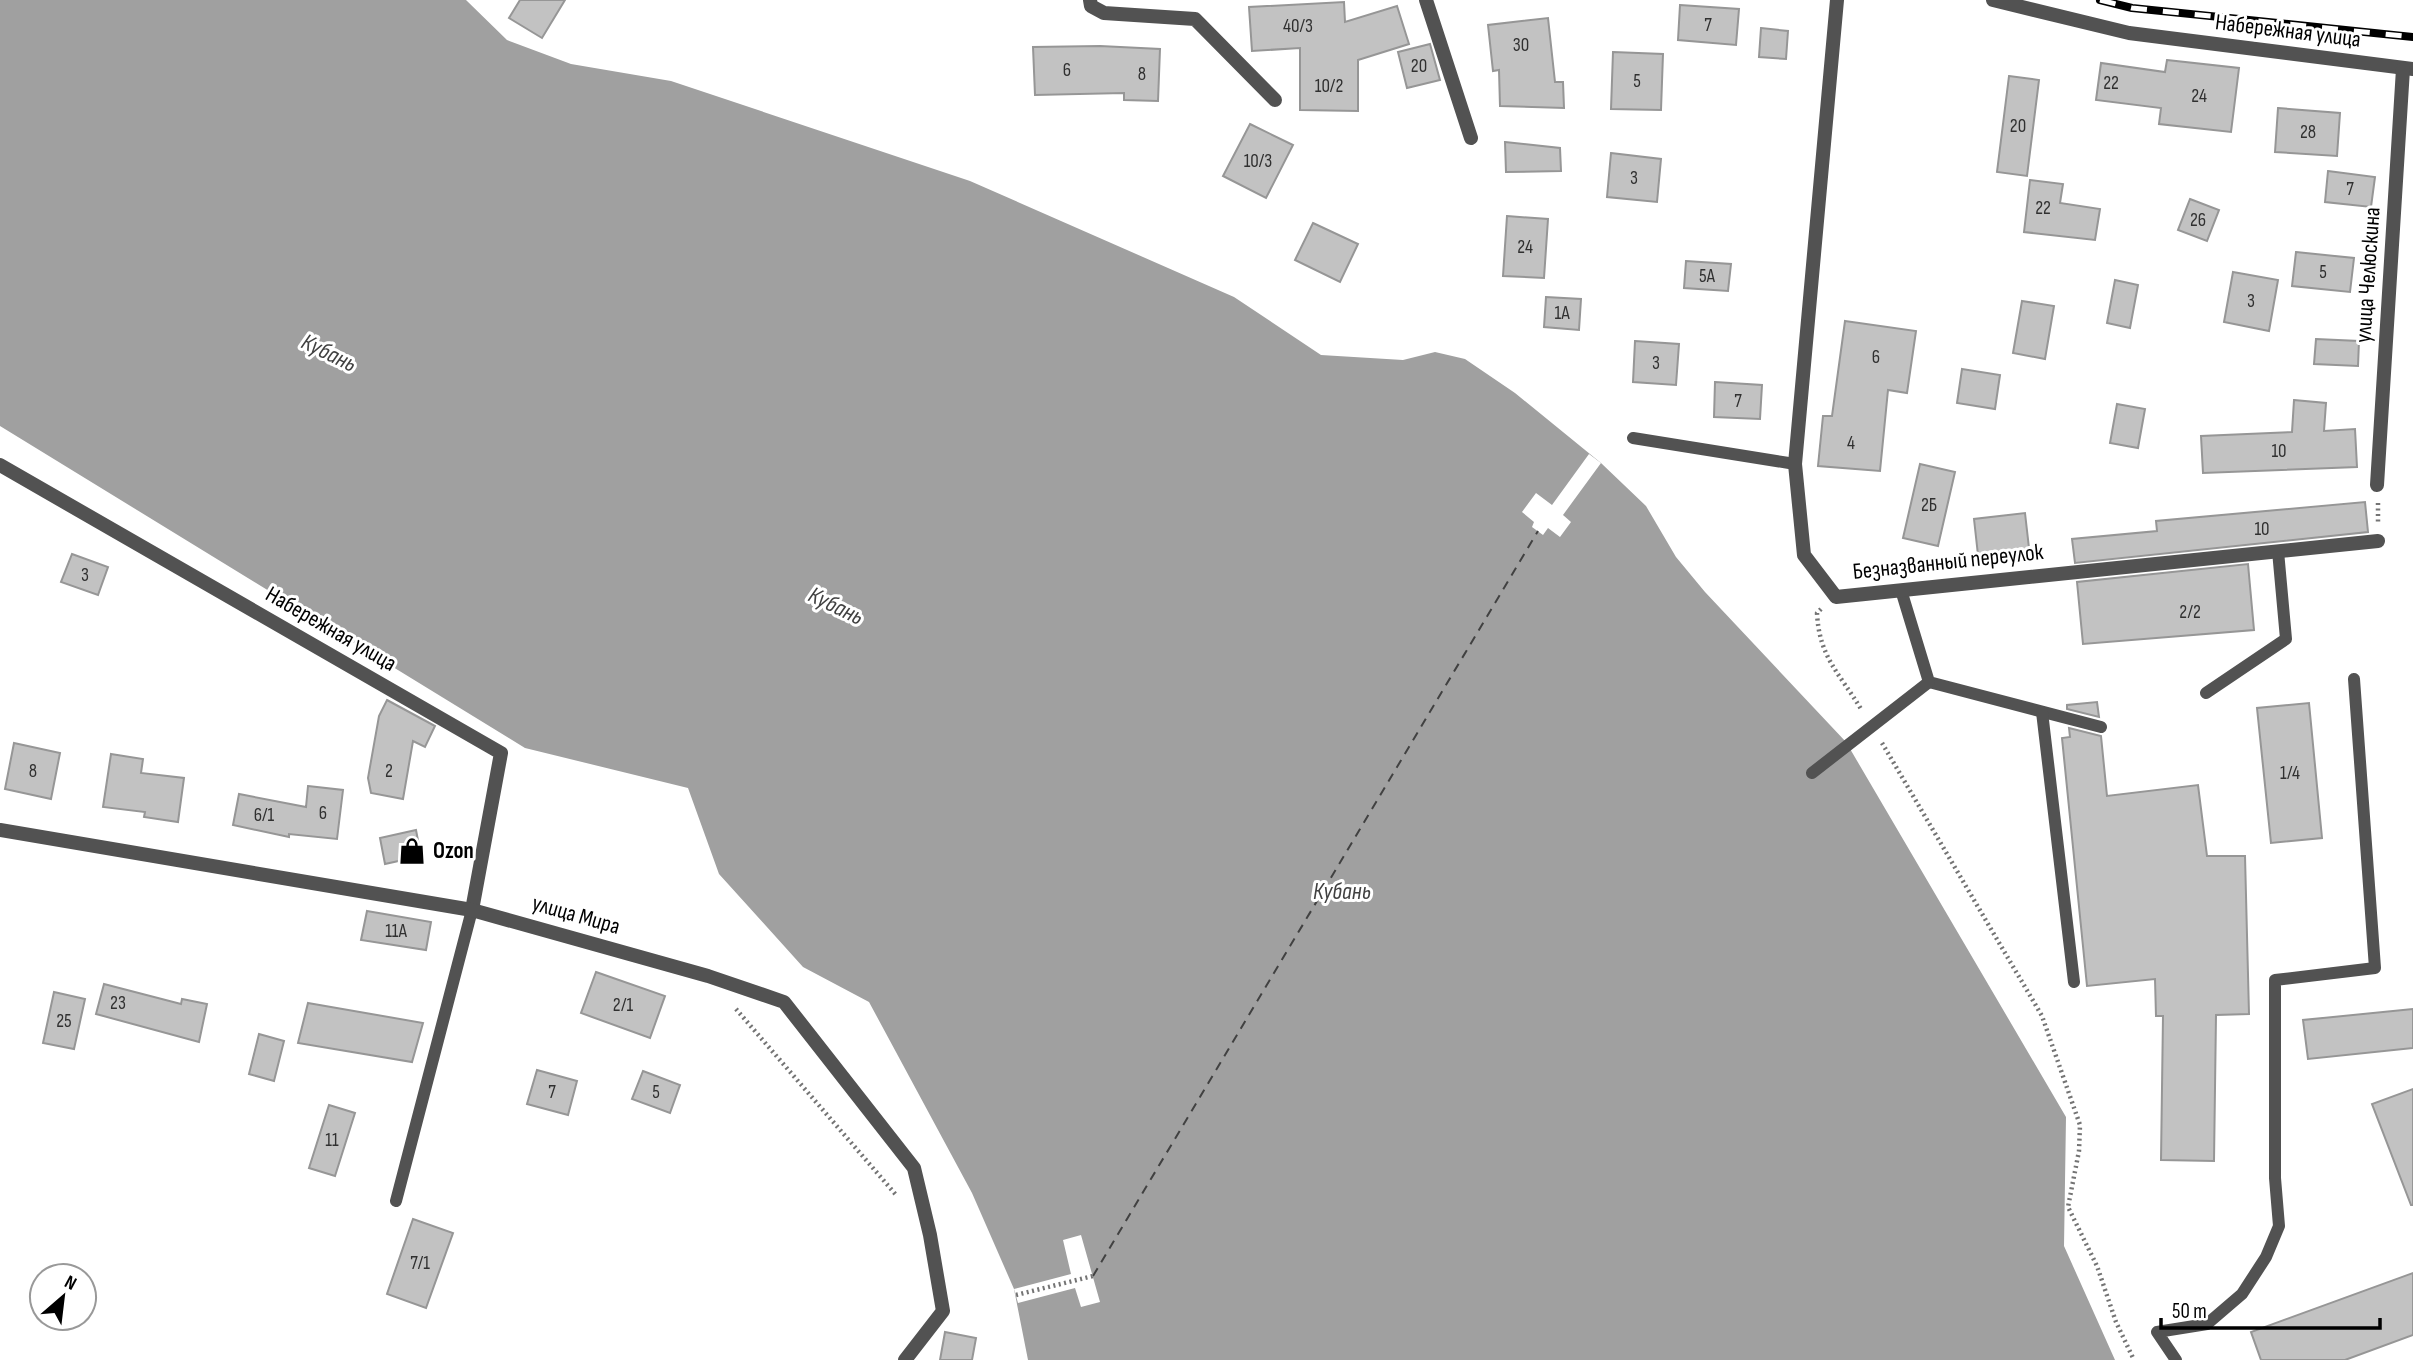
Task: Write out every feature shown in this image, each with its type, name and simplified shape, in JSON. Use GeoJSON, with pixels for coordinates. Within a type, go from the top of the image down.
{"type":"FeatureCollection","features":[{"type":"Feature","properties":{"kind":"street"},"geometry":{"type":"LineString","coordinates":[[1090,0],[1091,6],[1104,13],[1195,19],[1275,100]]}},
{"type":"Feature","properties":{"kind":"street"},"geometry":{"type":"LineString","coordinates":[[1426,0],[1471,138]]}},
{"type":"Feature","properties":{"kind":"street","name":"Безназванный переулок"},"geometry":{"type":"LineString","coordinates":[[1837,0],[1795,464],[1804,555],[1836,597],[2378,541]]}},
{"type":"Feature","properties":{"kind":"street","name":"Набережная улица"},"geometry":{"type":"LineString","coordinates":[[1993,0],[2129,33],[2408,69]]}},
{"type":"Feature","properties":{"kind":"street","name":"улица Челюскина"},"geometry":{"type":"LineString","coordinates":[[2377,485],[2408,69]]}},
{"type":"Feature","properties":{"kind":"street","name":"Набережная улица"},"geometry":{"type":"LineString","coordinates":[[0,465],[501,752],[472,909]]}},
{"type":"Feature","properties":{"kind":"street","name":"улица Мира"},"geometry":{"type":"LineString","coordinates":[[0,830],[472,909],[709,976],[784,1002],[914,1168],[930,1236],[943,1311],[905,1360]]}},
{"type":"Feature","properties":{"kind":"lane"},"geometry":{"type":"LineString","coordinates":[[1633,438],[1795,464]]}},
{"type":"Feature","properties":{"kind":"lane"},"geometry":{"type":"LineString","coordinates":[[2206,693],[2286,639],[2278,551]]}},
{"type":"Feature","properties":{"kind":"lane"},"geometry":{"type":"LineString","coordinates":[[1901,590],[1929,681]]}},
{"type":"Feature","properties":{"kind":"lane"},"geometry":{"type":"LineString","coordinates":[[2176,1360],[2157,1332],[2207,1324],[2242,1294],[2266,1257],[2279,1226],[2275,1178],[2275,980],[2375,968],[2354,679]]}},
{"type":"Feature","properties":{"kind":"lane"},"geometry":{"type":"LineString","coordinates":[[1929,681],[2101,727]]}},
{"type":"Feature","properties":{"kind":"lane"},"geometry":{"type":"LineString","coordinates":[[1812,773],[1929,681]]}},
{"type":"Feature","properties":{"kind":"lane"},"geometry":{"type":"LineString","coordinates":[[2042,712],[2074,982]]}},
{"type":"Feature","properties":{"kind":"lane"},"geometry":{"type":"LineString","coordinates":[[396,1201],[472,909]]}},
{"type":"Feature","properties":{"kind":"path"},"geometry":{"type":"LineString","coordinates":[[2377,485],[2378,541]]}},
{"type":"Feature","properties":{"kind":"path"},"geometry":{"type":"LineString","coordinates":[[1836,597],[1817,613],[1826,660],[1871,726],[2042,1016],[2080,1125],[2079,1151],[2068,1207],[2097,1266],[2116,1322],[2134,1360]]}},
{"type":"Feature","properties":{"kind":"path"},"geometry":{"type":"LineString","coordinates":[[735,1008],[904,1204]]}},
{"type":"Feature","properties":{"kind":"path"},"geometry":{"type":"LineString","coordinates":[[1016,1295],[1093,1276]]}},
{"type":"Feature","properties":{"kind":"water","name":"Кубань"},"geometry":{"type":"Polygon","coordinates":[[[0,0],[466,0],[507,40],[571,64],[671,81],[970,181],[1234,297],[1321,355],[1403,360],[1435,352],[1465,359],[1515,393],[1601,463],[1646,506],[1676,557],[1705,592],[1846,742],[2066,1117],[2064,1246],[2115,1360],[1028,1360],[1014,1289],[972,1193],[869,1002],[803,967],[719,874],[688,788],[525,748],[0,426],[0,0]]]}},
{"type":"Feature","properties":{"kind":"pier"},"geometry":{"type":"Polygon","coordinates":[[[1589,454],[1601,463],[1563,515],[1571,522],[1560,537],[1548,528],[1543,535],[1532,527],[1534,522],[1522,512],[1536,493],[1552,505],[1589,454]]]}},
{"type":"Feature","properties":{"kind":"pier"},"geometry":{"type":"Polygon","coordinates":[[[1081,1235],[1100,1302],[1081,1307],[1075,1288],[1018,1303],[1014,1289],[1071,1274],[1063,1240],[1081,1235]]]}},
{"type":"Feature","properties":{"kind":"building"},"geometry":{"type":"Polygon","coordinates":[[[520,0],[565,0],[542,38],[509,18],[520,0]]]}},
{"type":"Feature","properties":{"kind":"building"},"geometry":{"type":"Polygon","coordinates":[[[1344,2],[1345,22],[1397,6],[1409,44],[1358,60],[1358,111],[1300,110],[1300,48],[1252,51],[1249,7],[1344,2]]]}},
{"type":"Feature","properties":{"kind":"building"},"geometry":{"type":"Polygon","coordinates":[[[1680,5],[1739,9],[1736,45],[1678,40],[1680,5]]]}},
{"type":"Feature","properties":{"kind":"building"},"geometry":{"type":"Polygon","coordinates":[[[1548,18],[1555,82],[1563,82],[1564,108],[1500,106],[1499,70],[1493,71],[1488,25],[1548,18]]]}},
{"type":"Feature","properties":{"kind":"building"},"geometry":{"type":"Polygon","coordinates":[[[1761,28],[1788,31],[1786,59],[1759,57],[1761,28]]]}},
{"type":"Feature","properties":{"kind":"building"},"geometry":{"type":"Polygon","coordinates":[[[1430,44],[1440,80],[1407,88],[1398,52],[1430,44]]]}},
{"type":"Feature","properties":{"kind":"building"},"geometry":{"type":"Polygon","coordinates":[[[1033,47],[1160,49],[1158,101],[1124,100],[1124,93],[1035,95],[1033,47]]]}},
{"type":"Feature","properties":{"kind":"building"},"geometry":{"type":"Polygon","coordinates":[[[1613,52],[1663,54],[1661,110],[1611,109],[1613,52]]]}},
{"type":"Feature","properties":{"kind":"building"},"geometry":{"type":"Polygon","coordinates":[[[2167,60],[2239,68],[2231,132],[2159,124],[2161,108],[2096,100],[2101,63],[2165,72],[2167,60]]]}},
{"type":"Feature","properties":{"kind":"building"},"geometry":{"type":"Polygon","coordinates":[[[2009,76],[2039,80],[2027,176],[1997,172],[2009,76]]]}},
{"type":"Feature","properties":{"kind":"building"},"geometry":{"type":"Polygon","coordinates":[[[2278,108],[2340,113],[2337,156],[2275,152],[2278,108]]]}},
{"type":"Feature","properties":{"kind":"building"},"geometry":{"type":"Polygon","coordinates":[[[1250,124],[1293,145],[1266,198],[1223,176],[1250,124]]]}},
{"type":"Feature","properties":{"kind":"building"},"geometry":{"type":"Polygon","coordinates":[[[1505,142],[1560,148],[1561,171],[1506,172],[1505,142]]]}},
{"type":"Feature","properties":{"kind":"building"},"geometry":{"type":"Polygon","coordinates":[[[1611,153],[1661,159],[1657,202],[1607,197],[1611,153]]]}},
{"type":"Feature","properties":{"kind":"building"},"geometry":{"type":"Polygon","coordinates":[[[2328,171],[2375,177],[2371,207],[2325,202],[2328,171]]]}},
{"type":"Feature","properties":{"kind":"building"},"geometry":{"type":"Polygon","coordinates":[[[2030,180],[2063,184],[2060,203],[2100,209],[2095,240],[2024,232],[2030,180]]]}},
{"type":"Feature","properties":{"kind":"building"},"geometry":{"type":"Polygon","coordinates":[[[2190,199],[2219,210],[2207,241],[2178,230],[2190,199]]]}},
{"type":"Feature","properties":{"kind":"building"},"geometry":{"type":"Polygon","coordinates":[[[1507,216],[1548,219],[1544,278],[1503,276],[1507,216]]]}},
{"type":"Feature","properties":{"kind":"building"},"geometry":{"type":"Polygon","coordinates":[[[1313,223],[1358,244],[1340,282],[1295,260],[1313,223]]]}},
{"type":"Feature","properties":{"kind":"building"},"geometry":{"type":"Polygon","coordinates":[[[2296,252],[2354,258],[2350,292],[2292,286],[2296,252]]]}},
{"type":"Feature","properties":{"kind":"building"},"geometry":{"type":"Polygon","coordinates":[[[1686,261],[1731,264],[1728,291],[1684,288],[1686,261]]]}},
{"type":"Feature","properties":{"kind":"building"},"geometry":{"type":"Polygon","coordinates":[[[2233,272],[2278,280],[2269,331],[2224,322],[2233,272]]]}},
{"type":"Feature","properties":{"kind":"building"},"geometry":{"type":"Polygon","coordinates":[[[2115,280],[2138,285],[2130,328],[2107,323],[2115,280]]]}},
{"type":"Feature","properties":{"kind":"building"},"geometry":{"type":"Polygon","coordinates":[[[1546,297],[1581,299],[1579,330],[1544,327],[1546,297]]]}},
{"type":"Feature","properties":{"kind":"building"},"geometry":{"type":"Polygon","coordinates":[[[2022,301],[2054,306],[2045,359],[2013,353],[2022,301]]]}},
{"type":"Feature","properties":{"kind":"building"},"geometry":{"type":"Polygon","coordinates":[[[1845,321],[1916,331],[1907,393],[1888,390],[1880,471],[1818,466],[1823,416],[1832,416],[1845,321]]]}},
{"type":"Feature","properties":{"kind":"building"},"geometry":{"type":"Polygon","coordinates":[[[2316,339],[2359,341],[2358,366],[2314,364],[2316,339]]]}},
{"type":"Feature","properties":{"kind":"building"},"geometry":{"type":"Polygon","coordinates":[[[1635,341],[1679,344],[1676,385],[1633,382],[1635,341]]]}},
{"type":"Feature","properties":{"kind":"building"},"geometry":{"type":"Polygon","coordinates":[[[1962,369],[2000,375],[1995,409],[1957,403],[1962,369]]]}},
{"type":"Feature","properties":{"kind":"building"},"geometry":{"type":"Polygon","coordinates":[[[1715,382],[1762,385],[1760,419],[1714,417],[1715,382]]]}},
{"type":"Feature","properties":{"kind":"building"},"geometry":{"type":"Polygon","coordinates":[[[2294,400],[2326,403],[2324,431],[2355,429],[2357,467],[2203,473],[2201,436],[2292,432],[2294,400]]]}},
{"type":"Feature","properties":{"kind":"building"},"geometry":{"type":"Polygon","coordinates":[[[2117,404],[2145,409],[2138,448],[2110,443],[2117,404]]]}},
{"type":"Feature","properties":{"kind":"building"},"geometry":{"type":"Polygon","coordinates":[[[1920,464],[1955,472],[1938,546],[1903,538],[1920,464]]]}},
{"type":"Feature","properties":{"kind":"building"},"geometry":{"type":"Polygon","coordinates":[[[2365,502],[2368,532],[2075,563],[2072,539],[2157,531],[2156,521],[2365,502]]]}},
{"type":"Feature","properties":{"kind":"building"},"geometry":{"type":"Polygon","coordinates":[[[2025,513],[2030,557],[1979,564],[1974,519],[2025,513]]]}},
{"type":"Feature","properties":{"kind":"building"},"geometry":{"type":"Polygon","coordinates":[[[72,554],[108,567],[98,595],[61,582],[72,554]]]}},
{"type":"Feature","properties":{"kind":"building"},"geometry":{"type":"Polygon","coordinates":[[[2248,564],[2254,630],[2083,644],[2077,582],[2248,564]]]}},
{"type":"Feature","properties":{"kind":"building"},"geometry":{"type":"Polygon","coordinates":[[[387,700],[435,726],[425,747],[413,741],[403,799],[371,793],[368,778],[379,716],[387,700]]]}},
{"type":"Feature","properties":{"kind":"building"},"geometry":{"type":"Polygon","coordinates":[[[2097,702],[2099,717],[2067,709],[2067,705],[2097,702]]]}},
{"type":"Feature","properties":{"kind":"building"},"geometry":{"type":"Polygon","coordinates":[[[2309,703],[2322,838],[2271,843],[2257,708],[2309,703]]]}},
{"type":"Feature","properties":{"kind":"building"},"geometry":{"type":"Polygon","coordinates":[[[2069,728],[2101,736],[2107,796],[2198,785],[2207,856],[2245,856],[2249,1014],[2216,1015],[2214,1161],[2161,1160],[2163,1016],[2156,1016],[2155,979],[2087,986],[2062,738],[2070,737],[2069,728]]]}},
{"type":"Feature","properties":{"kind":"building"},"geometry":{"type":"Polygon","coordinates":[[[14,743],[60,753],[51,799],[5,789],[14,743]]]}},
{"type":"Feature","properties":{"kind":"building"},"geometry":{"type":"Polygon","coordinates":[[[111,754],[143,759],[141,773],[184,778],[178,822],[144,817],[145,812],[103,807],[111,754]]]}},
{"type":"Feature","properties":{"kind":"building"},"geometry":{"type":"Polygon","coordinates":[[[308,786],[343,790],[337,839],[289,834],[289,837],[233,825],[239,794],[306,807],[308,786]]]}},
{"type":"Feature","properties":{"kind":"building"},"geometry":{"type":"Polygon","coordinates":[[[416,830],[421,856],[385,864],[380,838],[416,830]]]}},
{"type":"Feature","properties":{"kind":"building"},"geometry":{"type":"Polygon","coordinates":[[[367,911],[431,922],[426,950],[361,940],[367,911]]]}},
{"type":"Feature","properties":{"kind":"building"},"geometry":{"type":"Polygon","coordinates":[[[596,972],[665,996],[650,1038],[581,1013],[596,972]]]}},
{"type":"Feature","properties":{"kind":"building"},"geometry":{"type":"Polygon","coordinates":[[[104,984],[181,1004],[182,999],[207,1004],[199,1042],[96,1014],[104,984]]]}},
{"type":"Feature","properties":{"kind":"building"},"geometry":{"type":"Polygon","coordinates":[[[54,992],[85,999],[74,1049],[43,1043],[54,992]]]}},
{"type":"Feature","properties":{"kind":"building"},"geometry":{"type":"Polygon","coordinates":[[[308,1003],[423,1023],[412,1062],[298,1043],[308,1003]]]}},
{"type":"Feature","properties":{"kind":"building"},"geometry":{"type":"Polygon","coordinates":[[[2413,1009],[2413,1048],[2308,1059],[2303,1020],[2413,1009]]]}},
{"type":"Feature","properties":{"kind":"building"},"geometry":{"type":"Polygon","coordinates":[[[259,1034],[284,1041],[274,1081],[249,1074],[259,1034]]]}},
{"type":"Feature","properties":{"kind":"building"},"geometry":{"type":"Polygon","coordinates":[[[537,1070],[577,1081],[568,1115],[527,1104],[537,1070]]]}},
{"type":"Feature","properties":{"kind":"building"},"geometry":{"type":"Polygon","coordinates":[[[643,1071],[680,1085],[670,1113],[632,1099],[643,1071]]]}},
{"type":"Feature","properties":{"kind":"building"},"geometry":{"type":"Polygon","coordinates":[[[2413,1089],[2413,1205],[2411,1205],[2372,1104],[2413,1089]]]}},
{"type":"Feature","properties":{"kind":"building"},"geometry":{"type":"Polygon","coordinates":[[[329,1105],[355,1113],[335,1176],[309,1168],[329,1105]]]}},
{"type":"Feature","properties":{"kind":"building"},"geometry":{"type":"Polygon","coordinates":[[[413,1219],[453,1233],[426,1308],[387,1294],[413,1219]]]}},
{"type":"Feature","properties":{"kind":"building"},"geometry":{"type":"Polygon","coordinates":[[[2413,1273],[2413,1335],[2345,1360],[2261,1360],[2251,1332],[2413,1273]]]}},
{"type":"Feature","properties":{"kind":"building"},"geometry":{"type":"Polygon","coordinates":[[[945,1332],[976,1338],[972,1360],[940,1360],[945,1332]]]}},
{"type":"Feature","properties":{"kind":"ferry route"},"geometry":{"type":"LineString","coordinates":[[1093,1276],[1538,531]]}},
{"type":"Feature","properties":{"kind":"railway"},"geometry":{"type":"LineString","coordinates":[[2100,0],[2132,8],[2413,37]]}},
{"type":"Feature","properties":{"kind":"place","name":"Ozon"},"geometry":{"type":"Point","coordinates":[412,851]}}]}
